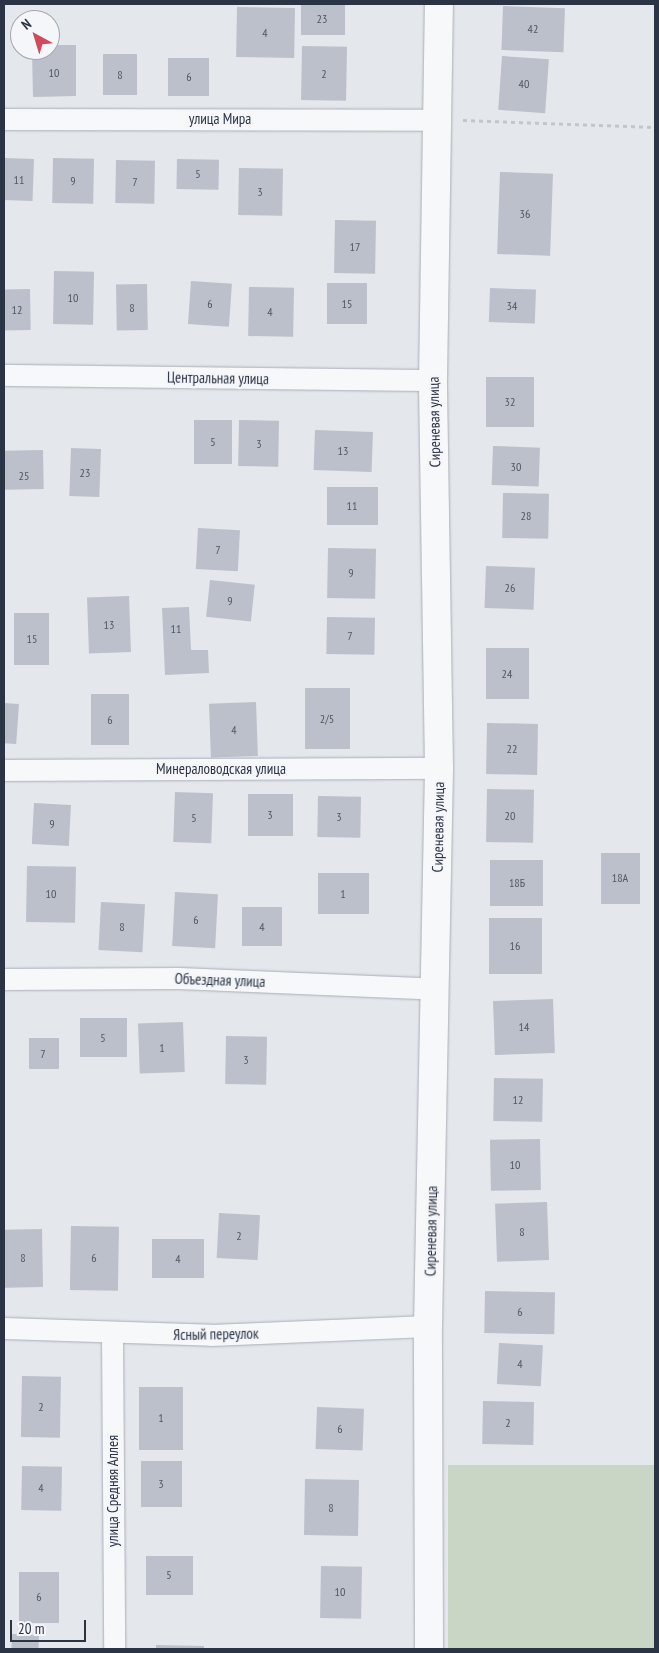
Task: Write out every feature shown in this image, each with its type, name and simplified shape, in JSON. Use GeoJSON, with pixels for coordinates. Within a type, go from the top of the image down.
{"type":"FeatureCollection","features":[{"type":"Feature","properties":{"kind":"street","name":"Сиреневая улица"},"geometry":{"type":"LineString","coordinates":[[429,1649],[428,1326],[437,989],[439,768],[433,380],[439,4]]}},
{"type":"Feature","properties":{"kind":"street","name":"улица Мира"},"geometry":{"type":"LineString","coordinates":[[4,119],[437,120]]}},
{"type":"Feature","properties":{"kind":"street","name":"Центральная улица"},"geometry":{"type":"LineString","coordinates":[[4,375],[433,380]]}},
{"type":"Feature","properties":{"kind":"street","name":"Минераловодская улица"},"geometry":{"type":"LineString","coordinates":[[4,770],[439,768]]}},
{"type":"Feature","properties":{"kind":"street","name":"Объездная улица"},"geometry":{"type":"LineString","coordinates":[[4,979],[179,978],[437,989]]}},
{"type":"Feature","properties":{"kind":"street","name":"Ясный переулок"},"geometry":{"type":"LineString","coordinates":[[4,1328],[211,1335],[428,1326]]}},
{"type":"Feature","properties":{"kind":"street","name":"улица Средняя Аллея"},"geometry":{"type":"LineString","coordinates":[[112,1333],[114,1649]]}},
{"type":"Feature","properties":{"kind":"path"},"geometry":{"type":"LineString","coordinates":[[437,120],[655,127]]}},
{"type":"Feature","properties":{"kind":"green space"},"geometry":{"type":"Polygon","coordinates":[[[448,1465],[655,1465],[655,1649],[448,1649],[448,1465]]]}},
{"type":"Feature","properties":{"kind":"building"},"geometry":{"type":"Polygon","coordinates":[[[301,4],[345,4],[345,35],[301,35],[301,4]]]}},
{"type":"Feature","properties":{"kind":"building"},"geometry":{"type":"Polygon","coordinates":[[[503,6],[565,8],[563,52],[501,50],[503,6]]]}},
{"type":"Feature","properties":{"kind":"building"},"geometry":{"type":"Polygon","coordinates":[[[237,7],[295,8],[294,58],[236,57],[237,7]]]}},
{"type":"Feature","properties":{"kind":"building"},"geometry":{"type":"Polygon","coordinates":[[[60,45],[76,45],[76,96],[33,97],[32,60],[60,60],[60,45]]]}},
{"type":"Feature","properties":{"kind":"building"},"geometry":{"type":"Polygon","coordinates":[[[302,46],[347,47],[346,101],[301,100],[302,46]]]}},
{"type":"Feature","properties":{"kind":"building"},"geometry":{"type":"Polygon","coordinates":[[[103,54],[137,54],[137,95],[103,95],[103,54]]]}},
{"type":"Feature","properties":{"kind":"building"},"geometry":{"type":"Polygon","coordinates":[[[502,56],[549,59],[545,113],[498,110],[502,56]]]}},
{"type":"Feature","properties":{"kind":"building"},"geometry":{"type":"Polygon","coordinates":[[[168,58],[209,58],[209,96],[168,96],[168,58]]]}},
{"type":"Feature","properties":{"kind":"building"},"geometry":{"type":"Polygon","coordinates":[[[4,158],[34,159],[33,201],[4,200],[4,158]]]}},
{"type":"Feature","properties":{"kind":"building"},"geometry":{"type":"Polygon","coordinates":[[[53,158],[94,159],[93,204],[52,203],[53,158]]]}},
{"type":"Feature","properties":{"kind":"building"},"geometry":{"type":"Polygon","coordinates":[[[177,159],[219,160],[218,190],[176,189],[177,159]]]}},
{"type":"Feature","properties":{"kind":"building"},"geometry":{"type":"Polygon","coordinates":[[[116,160],[155,161],[154,204],[115,203],[116,160]]]}},
{"type":"Feature","properties":{"kind":"building"},"geometry":{"type":"Polygon","coordinates":[[[239,168],[283,169],[282,216],[238,215],[239,168]]]}},
{"type":"Feature","properties":{"kind":"building"},"geometry":{"type":"Polygon","coordinates":[[[500,172],[553,174],[550,256],[497,254],[500,172]]]}},
{"type":"Feature","properties":{"kind":"building"},"geometry":{"type":"Polygon","coordinates":[[[335,220],[376,221],[375,274],[334,273],[335,220]]]}},
{"type":"Feature","properties":{"kind":"building"},"geometry":{"type":"Polygon","coordinates":[[[54,271],[94,272],[93,325],[53,324],[54,271]]]}},
{"type":"Feature","properties":{"kind":"building"},"geometry":{"type":"Polygon","coordinates":[[[191,281],[232,284],[229,327],[188,324],[191,281]]]}},
{"type":"Feature","properties":{"kind":"building"},"geometry":{"type":"Polygon","coordinates":[[[327,283],[367,283],[367,324],[327,324],[327,283]]]}},
{"type":"Feature","properties":{"kind":"building"},"geometry":{"type":"Polygon","coordinates":[[[147,284],[148,330],[117,331],[116,285],[147,284]]]}},
{"type":"Feature","properties":{"kind":"building"},"geometry":{"type":"Polygon","coordinates":[[[249,287],[294,288],[293,337],[248,336],[249,287]]]}},
{"type":"Feature","properties":{"kind":"building"},"geometry":{"type":"Polygon","coordinates":[[[490,288],[536,290],[535,324],[489,322],[490,288]]]}},
{"type":"Feature","properties":{"kind":"building"},"geometry":{"type":"Polygon","coordinates":[[[4,289],[30,289],[31,330],[5,330],[4,289]]]}},
{"type":"Feature","properties":{"kind":"building"},"geometry":{"type":"Polygon","coordinates":[[[486,377],[534,377],[534,427],[486,427],[486,377]]]}},
{"type":"Feature","properties":{"kind":"building"},"geometry":{"type":"Polygon","coordinates":[[[194,420],[232,420],[232,464],[194,464],[194,420]]]}},
{"type":"Feature","properties":{"kind":"building"},"geometry":{"type":"Polygon","coordinates":[[[239,420],[279,421],[278,467],[238,466],[239,420]]]}},
{"type":"Feature","properties":{"kind":"building"},"geometry":{"type":"Polygon","coordinates":[[[315,430],[373,432],[372,472],[314,470],[315,430]]]}},
{"type":"Feature","properties":{"kind":"building"},"geometry":{"type":"Polygon","coordinates":[[[493,446],[540,448],[539,487],[492,485],[493,446]]]}},
{"type":"Feature","properties":{"kind":"building"},"geometry":{"type":"Polygon","coordinates":[[[71,448],[101,449],[99,497],[69,496],[71,448]]]}},
{"type":"Feature","properties":{"kind":"building"},"geometry":{"type":"Polygon","coordinates":[[[43,450],[44,489],[5,490],[4,451],[43,450]]]}},
{"type":"Feature","properties":{"kind":"building"},"geometry":{"type":"Polygon","coordinates":[[[327,487],[378,487],[378,525],[327,525],[327,487]]]}},
{"type":"Feature","properties":{"kind":"building"},"geometry":{"type":"Polygon","coordinates":[[[503,493],[549,494],[548,539],[502,538],[503,493]]]}},
{"type":"Feature","properties":{"kind":"building"},"geometry":{"type":"Polygon","coordinates":[[[198,528],[240,530],[238,571],[196,569],[198,528]]]}},
{"type":"Feature","properties":{"kind":"building"},"geometry":{"type":"Polygon","coordinates":[[[328,548],[376,549],[375,599],[327,598],[328,548]]]}},
{"type":"Feature","properties":{"kind":"building"},"geometry":{"type":"Polygon","coordinates":[[[486,566],[535,568],[534,610],[485,608],[486,566]]]}},
{"type":"Feature","properties":{"kind":"building"},"geometry":{"type":"Polygon","coordinates":[[[210,580],[255,585],[251,622],[206,617],[210,580]]]}},
{"type":"Feature","properties":{"kind":"building"},"geometry":{"type":"Polygon","coordinates":[[[129,596],[131,652],[89,653],[87,597],[129,596]]]}},
{"type":"Feature","properties":{"kind":"building"},"geometry":{"type":"Polygon","coordinates":[[[189,607],[191,650],[208,650],[209,673],[165,675],[162,608],[189,607]]]}},
{"type":"Feature","properties":{"kind":"building"},"geometry":{"type":"Polygon","coordinates":[[[14,613],[49,613],[49,665],[14,665],[14,613]]]}},
{"type":"Feature","properties":{"kind":"building"},"geometry":{"type":"Polygon","coordinates":[[[327,617],[375,618],[374,655],[326,654],[327,617]]]}},
{"type":"Feature","properties":{"kind":"building"},"geometry":{"type":"Polygon","coordinates":[[[486,648],[529,648],[529,699],[486,699],[486,648]]]}},
{"type":"Feature","properties":{"kind":"building"},"geometry":{"type":"Polygon","coordinates":[[[305,688],[350,688],[350,749],[305,749],[305,688]]]}},
{"type":"Feature","properties":{"kind":"building"},"geometry":{"type":"Polygon","coordinates":[[[91,694],[129,694],[129,745],[91,745],[91,694]]]}},
{"type":"Feature","properties":{"kind":"building"},"geometry":{"type":"Polygon","coordinates":[[[256,702],[258,756],[211,758],[209,704],[256,702]]]}},
{"type":"Feature","properties":{"kind":"building"},"geometry":{"type":"Polygon","coordinates":[[[4,703],[19,704],[16,744],[4,743],[4,703]]]}},
{"type":"Feature","properties":{"kind":"building"},"geometry":{"type":"Polygon","coordinates":[[[487,723],[538,724],[537,775],[486,774],[487,723]]]}},
{"type":"Feature","properties":{"kind":"building"},"geometry":{"type":"Polygon","coordinates":[[[487,789],[534,790],[533,843],[486,842],[487,789]]]}},
{"type":"Feature","properties":{"kind":"building"},"geometry":{"type":"Polygon","coordinates":[[[175,792],[213,793],[211,843],[173,842],[175,792]]]}},
{"type":"Feature","properties":{"kind":"building"},"geometry":{"type":"Polygon","coordinates":[[[248,794],[293,794],[293,836],[248,836],[248,794]]]}},
{"type":"Feature","properties":{"kind":"building"},"geometry":{"type":"Polygon","coordinates":[[[318,796],[361,797],[360,838],[317,837],[318,796]]]}},
{"type":"Feature","properties":{"kind":"building"},"geometry":{"type":"Polygon","coordinates":[[[34,803],[71,805],[69,846],[32,844],[34,803]]]}},
{"type":"Feature","properties":{"kind":"building"},"geometry":{"type":"Polygon","coordinates":[[[601,853],[640,853],[640,904],[601,904],[601,853]]]}},
{"type":"Feature","properties":{"kind":"building"},"geometry":{"type":"Polygon","coordinates":[[[490,860],[543,860],[543,906],[490,906],[490,860]]]}},
{"type":"Feature","properties":{"kind":"building"},"geometry":{"type":"Polygon","coordinates":[[[27,866],[76,867],[75,923],[26,922],[27,866]]]}},
{"type":"Feature","properties":{"kind":"building"},"geometry":{"type":"Polygon","coordinates":[[[318,873],[369,873],[369,914],[318,914],[318,873]]]}},
{"type":"Feature","properties":{"kind":"building"},"geometry":{"type":"Polygon","coordinates":[[[175,892],[218,894],[215,948],[172,946],[175,892]]]}},
{"type":"Feature","properties":{"kind":"building"},"geometry":{"type":"Polygon","coordinates":[[[101,902],[145,904],[142,952],[98,950],[101,902]]]}},
{"type":"Feature","properties":{"kind":"building"},"geometry":{"type":"Polygon","coordinates":[[[242,907],[282,907],[282,946],[242,946],[242,907]]]}},
{"type":"Feature","properties":{"kind":"building"},"geometry":{"type":"Polygon","coordinates":[[[489,918],[542,918],[542,974],[489,974],[489,918]]]}},
{"type":"Feature","properties":{"kind":"building"},"geometry":{"type":"Polygon","coordinates":[[[553,999],[555,1053],[495,1055],[493,1001],[553,999]]]}},
{"type":"Feature","properties":{"kind":"building"},"geometry":{"type":"Polygon","coordinates":[[[80,1018],[127,1018],[127,1057],[80,1057],[80,1018]]]}},
{"type":"Feature","properties":{"kind":"building"},"geometry":{"type":"Polygon","coordinates":[[[183,1022],[185,1072],[140,1074],[138,1024],[183,1022]]]}},
{"type":"Feature","properties":{"kind":"building"},"geometry":{"type":"Polygon","coordinates":[[[226,1036],[267,1037],[266,1085],[225,1084],[226,1036]]]}},
{"type":"Feature","properties":{"kind":"building"},"geometry":{"type":"Polygon","coordinates":[[[29,1038],[59,1038],[59,1069],[29,1069],[29,1038]]]}},
{"type":"Feature","properties":{"kind":"building"},"geometry":{"type":"Polygon","coordinates":[[[494,1078],[543,1079],[542,1122],[493,1121],[494,1078]]]}},
{"type":"Feature","properties":{"kind":"building"},"geometry":{"type":"Polygon","coordinates":[[[540,1139],[541,1190],[491,1191],[490,1140],[540,1139]]]}},
{"type":"Feature","properties":{"kind":"building"},"geometry":{"type":"Polygon","coordinates":[[[547,1202],[549,1260],[497,1262],[495,1204],[547,1202]]]}},
{"type":"Feature","properties":{"kind":"building"},"geometry":{"type":"Polygon","coordinates":[[[219,1213],[260,1215],[258,1260],[217,1258],[219,1213]]]}},
{"type":"Feature","properties":{"kind":"building"},"geometry":{"type":"Polygon","coordinates":[[[71,1226],[119,1227],[118,1291],[70,1290],[71,1226]]]}},
{"type":"Feature","properties":{"kind":"building"},"geometry":{"type":"Polygon","coordinates":[[[42,1229],[43,1287],[5,1288],[4,1230],[42,1229]]]}},
{"type":"Feature","properties":{"kind":"building"},"geometry":{"type":"Polygon","coordinates":[[[152,1239],[204,1239],[204,1278],[152,1278],[152,1239]]]}},
{"type":"Feature","properties":{"kind":"building"},"geometry":{"type":"Polygon","coordinates":[[[485,1291],[555,1292],[554,1334],[484,1333],[485,1291]]]}},
{"type":"Feature","properties":{"kind":"building"},"geometry":{"type":"Polygon","coordinates":[[[499,1343],[543,1345],[541,1386],[497,1384],[499,1343]]]}},
{"type":"Feature","properties":{"kind":"building"},"geometry":{"type":"Polygon","coordinates":[[[22,1376],[61,1377],[60,1438],[21,1437],[22,1376]]]}},
{"type":"Feature","properties":{"kind":"building"},"geometry":{"type":"Polygon","coordinates":[[[139,1387],[183,1387],[183,1450],[139,1450],[139,1387]]]}},
{"type":"Feature","properties":{"kind":"building"},"geometry":{"type":"Polygon","coordinates":[[[483,1401],[534,1402],[533,1445],[482,1444],[483,1401]]]}},
{"type":"Feature","properties":{"kind":"building"},"geometry":{"type":"Polygon","coordinates":[[[317,1407],[364,1409],[363,1451],[316,1449],[317,1407]]]}},
{"type":"Feature","properties":{"kind":"building"},"geometry":{"type":"Polygon","coordinates":[[[141,1461],[182,1461],[182,1507],[141,1507],[141,1461]]]}},
{"type":"Feature","properties":{"kind":"building"},"geometry":{"type":"Polygon","coordinates":[[[22,1466],[62,1467],[61,1511],[21,1510],[22,1466]]]}},
{"type":"Feature","properties":{"kind":"building"},"geometry":{"type":"Polygon","coordinates":[[[305,1479],[359,1480],[358,1536],[304,1535],[305,1479]]]}},
{"type":"Feature","properties":{"kind":"building"},"geometry":{"type":"Polygon","coordinates":[[[146,1556],[193,1556],[193,1595],[146,1595],[146,1556]]]}},
{"type":"Feature","properties":{"kind":"building"},"geometry":{"type":"Polygon","coordinates":[[[321,1566],[362,1567],[361,1619],[320,1618],[321,1566]]]}},
{"type":"Feature","properties":{"kind":"building"},"geometry":{"type":"Polygon","coordinates":[[[19,1572],[59,1572],[59,1623],[19,1623],[19,1572]]]}},
{"type":"Feature","properties":{"kind":"building"},"geometry":{"type":"Polygon","coordinates":[[[12,1634],[39,1635],[38,1649],[11,1649],[12,1634]]]}},
{"type":"Feature","properties":{"kind":"building"},"geometry":{"type":"Polygon","coordinates":[[[156,1645],[204,1646],[204,1649],[156,1649],[156,1645]]]}}]}
